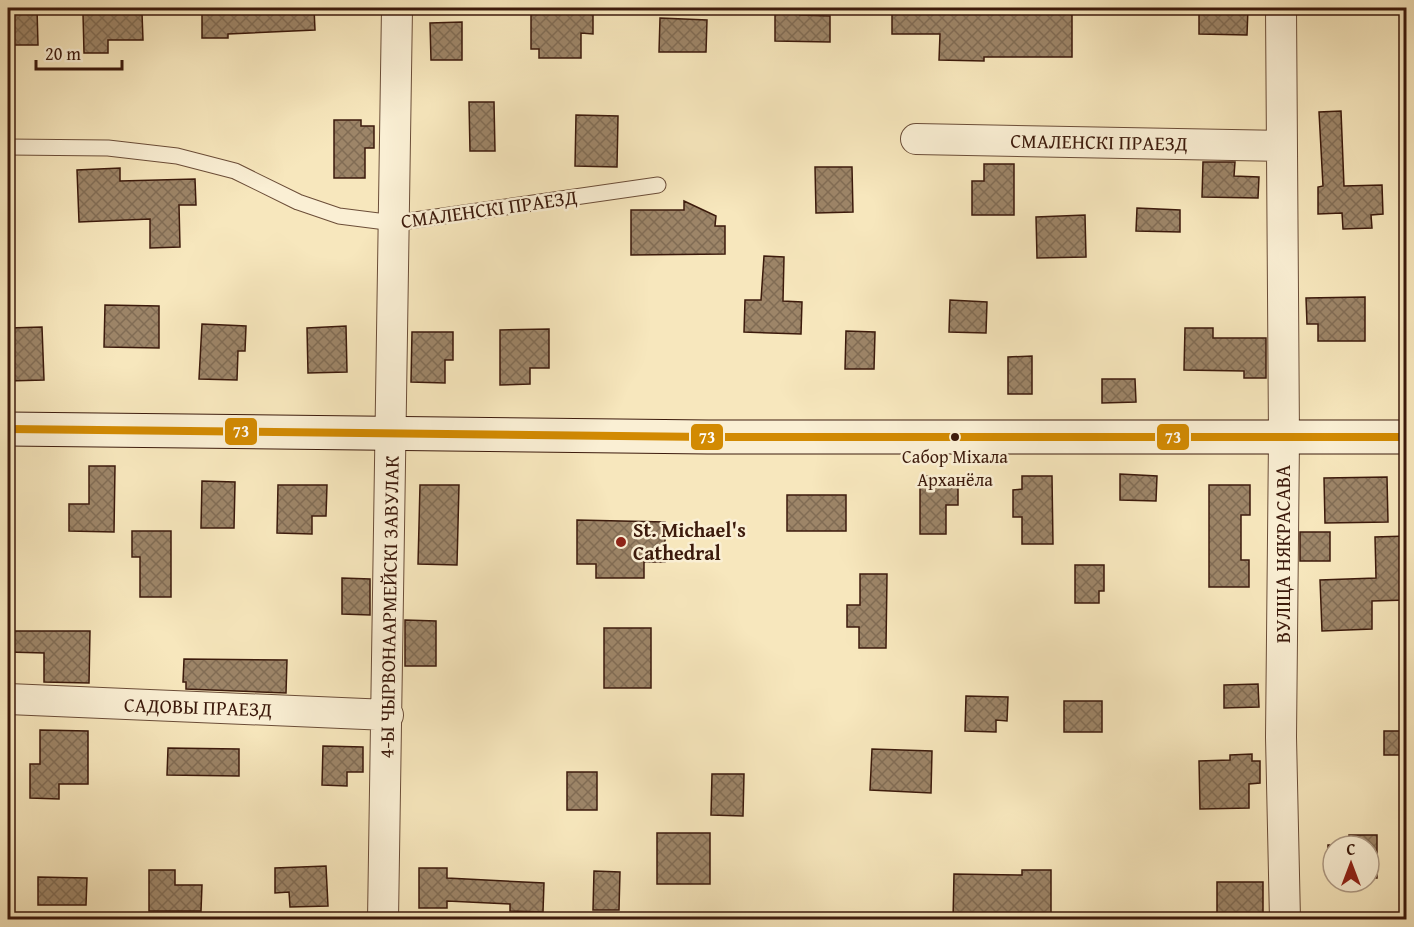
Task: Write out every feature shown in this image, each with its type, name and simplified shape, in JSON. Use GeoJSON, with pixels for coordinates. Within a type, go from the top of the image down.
{"type":"FeatureCollection","features":[{"type":"Feature","properties":{"kind":"main road"},"geometry":{"type":"LineString","coordinates":[[8,429],[708,438],[1407,437]]}},
{"type":"Feature","properties":{"kind":"street","name":"4-Ы ЧЫРВОНААРМЕЙСКІ ЗАВУЛАК"},"geometry":{"type":"LineString","coordinates":[[383,920],[388,715],[397,8]]}},
{"type":"Feature","properties":{"kind":"street","name":"ВУЛІЦА НЯКРАСАВА"},"geometry":{"type":"LineString","coordinates":[[1281,8],[1284,438],[1281,737],[1285,920]]}},
{"type":"Feature","properties":{"kind":"street","name":"СМАЛЕНСКІ ПРАЕЗД"},"geometry":{"type":"LineString","coordinates":[[916,139],[1281,146]]}},
{"type":"Feature","properties":{"kind":"street","name":"САДОВЫ ПРАЕЗД"},"geometry":{"type":"LineString","coordinates":[[8,699],[388,715]]}},
{"type":"Feature","properties":{"kind":"lane","name":"СМАЛЕНСКІ ПРАЕЗД"},"geometry":{"type":"LineString","coordinates":[[8,147],[108,148],[177,156],[235,171],[298,202],[339,216],[394,223],[658,185]]}},
{"type":"Feature","properties":{"kind":"building"},"geometry":{"type":"Polygon","coordinates":[[[10,8],[37,8],[38,45],[10,45],[10,8]]]}},
{"type":"Feature","properties":{"kind":"building"},"geometry":{"type":"Polygon","coordinates":[[[202,8],[314,8],[315,30],[228,34],[228,38],[202,38],[202,8]]]}},
{"type":"Feature","properties":{"kind":"building"},"geometry":{"type":"Polygon","coordinates":[[[531,8],[593,8],[593,34],[581,33],[581,58],[539,58],[539,49],[531,49],[531,8]]]}},
{"type":"Feature","properties":{"kind":"building"},"geometry":{"type":"Polygon","coordinates":[[[775,8],[800,8],[800,15],[830,16],[830,42],[775,41],[775,8]]]}},
{"type":"Feature","properties":{"kind":"building"},"geometry":{"type":"Polygon","coordinates":[[[892,8],[985,11],[985,14],[1072,14],[1072,57],[984,57],[984,61],[939,60],[940,34],[892,34],[892,8]]]}},
{"type":"Feature","properties":{"kind":"building"},"geometry":{"type":"Polygon","coordinates":[[[1199,8],[1248,8],[1247,35],[1199,34],[1199,8]]]}},
{"type":"Feature","properties":{"kind":"building"},"geometry":{"type":"Polygon","coordinates":[[[142,13],[143,40],[108,40],[108,53],[84,53],[83,14],[142,13]]]}},
{"type":"Feature","properties":{"kind":"building"},"geometry":{"type":"Polygon","coordinates":[[[660,18],[707,20],[706,52],[659,52],[660,18]]]}},
{"type":"Feature","properties":{"kind":"building"},"geometry":{"type":"Polygon","coordinates":[[[462,22],[462,60],[431,60],[430,23],[462,22]]]}},
{"type":"Feature","properties":{"kind":"building"},"geometry":{"type":"Polygon","coordinates":[[[469,102],[494,102],[495,151],[470,151],[469,102]]]}},
{"type":"Feature","properties":{"kind":"building"},"geometry":{"type":"Polygon","coordinates":[[[1341,111],[1344,186],[1382,185],[1383,214],[1371,215],[1372,228],[1343,229],[1342,213],[1318,214],[1318,187],[1323,186],[1319,112],[1341,111]]]}},
{"type":"Feature","properties":{"kind":"building"},"geometry":{"type":"Polygon","coordinates":[[[576,115],[618,116],[617,167],[575,166],[576,115]]]}},
{"type":"Feature","properties":{"kind":"building"},"geometry":{"type":"Polygon","coordinates":[[[334,120],[361,120],[361,126],[374,126],[374,148],[365,148],[365,178],[334,178],[334,120]]]}},
{"type":"Feature","properties":{"kind":"building"},"geometry":{"type":"Polygon","coordinates":[[[1203,162],[1235,162],[1234,176],[1259,177],[1258,198],[1202,197],[1203,162]]]}},
{"type":"Feature","properties":{"kind":"building"},"geometry":{"type":"Polygon","coordinates":[[[984,164],[1014,164],[1014,215],[972,215],[972,181],[984,181],[984,164]]]}},
{"type":"Feature","properties":{"kind":"building"},"geometry":{"type":"Polygon","coordinates":[[[815,167],[852,167],[853,212],[816,213],[815,167]]]}},
{"type":"Feature","properties":{"kind":"building"},"geometry":{"type":"Polygon","coordinates":[[[120,168],[120,181],[195,179],[196,205],[179,205],[180,247],[150,248],[150,219],[79,222],[77,170],[120,168]]]}},
{"type":"Feature","properties":{"kind":"building"},"geometry":{"type":"Polygon","coordinates":[[[684,201],[716,216],[715,226],[725,226],[725,254],[631,255],[631,210],[684,210],[684,201]]]}},
{"type":"Feature","properties":{"kind":"building"},"geometry":{"type":"Polygon","coordinates":[[[1137,208],[1180,210],[1180,232],[1136,231],[1137,208]]]}},
{"type":"Feature","properties":{"kind":"building"},"geometry":{"type":"Polygon","coordinates":[[[1085,215],[1086,257],[1037,258],[1036,217],[1085,215]]]}},
{"type":"Feature","properties":{"kind":"building"},"geometry":{"type":"Polygon","coordinates":[[[764,256],[784,257],[783,301],[802,302],[801,334],[744,332],[745,300],[761,300],[764,256]]]}},
{"type":"Feature","properties":{"kind":"building"},"geometry":{"type":"Polygon","coordinates":[[[1365,297],[1365,341],[1318,341],[1318,324],[1307,324],[1306,298],[1365,297]]]}},
{"type":"Feature","properties":{"kind":"building"},"geometry":{"type":"Polygon","coordinates":[[[950,300],[987,302],[986,333],[949,332],[950,300]]]}},
{"type":"Feature","properties":{"kind":"building"},"geometry":{"type":"Polygon","coordinates":[[[105,305],[159,306],[159,348],[104,347],[105,305]]]}},
{"type":"Feature","properties":{"kind":"building"},"geometry":{"type":"Polygon","coordinates":[[[202,324],[246,326],[245,351],[238,351],[237,380],[199,379],[202,324]]]}},
{"type":"Feature","properties":{"kind":"building"},"geometry":{"type":"Polygon","coordinates":[[[346,326],[347,372],[308,373],[307,328],[346,326]]]}},
{"type":"Feature","properties":{"kind":"building"},"geometry":{"type":"Polygon","coordinates":[[[42,327],[44,380],[8,381],[8,328],[42,327]]]}},
{"type":"Feature","properties":{"kind":"building"},"geometry":{"type":"Polygon","coordinates":[[[1185,328],[1213,328],[1213,338],[1266,338],[1266,378],[1244,378],[1244,371],[1184,370],[1185,328]]]}},
{"type":"Feature","properties":{"kind":"building"},"geometry":{"type":"Polygon","coordinates":[[[549,329],[549,368],[530,368],[530,384],[500,385],[500,330],[549,329]]]}},
{"type":"Feature","properties":{"kind":"building"},"geometry":{"type":"Polygon","coordinates":[[[846,331],[875,332],[874,369],[845,369],[846,331]]]}},
{"type":"Feature","properties":{"kind":"building"},"geometry":{"type":"Polygon","coordinates":[[[412,332],[453,332],[453,360],[445,360],[445,383],[411,382],[412,332]]]}},
{"type":"Feature","properties":{"kind":"building"},"geometry":{"type":"Polygon","coordinates":[[[1032,356],[1032,394],[1008,394],[1008,357],[1032,356]]]}},
{"type":"Feature","properties":{"kind":"building"},"geometry":{"type":"Polygon","coordinates":[[[1102,379],[1135,379],[1136,402],[1102,403],[1102,379]]]}},
{"type":"Feature","properties":{"kind":"building"},"geometry":{"type":"Polygon","coordinates":[[[89,466],[115,466],[114,532],[69,531],[69,504],[89,504],[89,466]]]}},
{"type":"Feature","properties":{"kind":"building"},"geometry":{"type":"Polygon","coordinates":[[[1120,474],[1157,476],[1156,501],[1120,500],[1120,474]]]}},
{"type":"Feature","properties":{"kind":"building"},"geometry":{"type":"Polygon","coordinates":[[[920,476],[958,476],[958,505],[946,505],[946,534],[920,534],[920,476]]]}},
{"type":"Feature","properties":{"kind":"building"},"geometry":{"type":"Polygon","coordinates":[[[1022,476],[1052,476],[1053,544],[1022,544],[1022,517],[1013,517],[1013,490],[1022,489],[1022,476]]]}},
{"type":"Feature","properties":{"kind":"building"},"geometry":{"type":"Polygon","coordinates":[[[1387,477],[1388,522],[1325,523],[1324,478],[1387,477]]]}},
{"type":"Feature","properties":{"kind":"building"},"geometry":{"type":"Polygon","coordinates":[[[202,481],[235,482],[234,528],[201,528],[202,481]]]}},
{"type":"Feature","properties":{"kind":"building"},"geometry":{"type":"Polygon","coordinates":[[[278,485],[327,485],[326,516],[312,516],[312,534],[277,533],[278,485]]]}},
{"type":"Feature","properties":{"kind":"building"},"geometry":{"type":"Polygon","coordinates":[[[420,485],[459,485],[457,565],[418,564],[420,485]]]}},
{"type":"Feature","properties":{"kind":"building"},"geometry":{"type":"Polygon","coordinates":[[[1209,485],[1250,485],[1250,515],[1241,515],[1241,560],[1249,560],[1249,587],[1209,587],[1209,485]]]}},
{"type":"Feature","properties":{"kind":"building"},"geometry":{"type":"Polygon","coordinates":[[[787,495],[846,495],[846,531],[787,531],[787,495]]]}},
{"type":"Feature","properties":{"kind":"building","name":"St. Michael's Cathedral"},"geometry":{"type":"Polygon","coordinates":[[[577,520],[665,522],[665,562],[644,562],[644,578],[596,578],[596,564],[577,564],[577,520]]]}},
{"type":"Feature","properties":{"kind":"building"},"geometry":{"type":"Polygon","coordinates":[[[132,531],[171,531],[171,597],[140,597],[140,557],[132,557],[132,531]]]}},
{"type":"Feature","properties":{"kind":"building"},"geometry":{"type":"Polygon","coordinates":[[[1300,532],[1330,532],[1330,561],[1300,561],[1300,532]]]}},
{"type":"Feature","properties":{"kind":"building"},"geometry":{"type":"Polygon","coordinates":[[[1407,536],[1407,600],[1372,601],[1372,629],[1322,631],[1320,580],[1376,578],[1375,537],[1407,536]]]}},
{"type":"Feature","properties":{"kind":"building"},"geometry":{"type":"Polygon","coordinates":[[[1075,565],[1104,565],[1104,591],[1099,591],[1099,603],[1075,603],[1075,565]]]}},
{"type":"Feature","properties":{"kind":"building"},"geometry":{"type":"Polygon","coordinates":[[[860,574],[887,574],[886,648],[859,648],[859,627],[847,627],[847,605],[860,605],[860,574]]]}},
{"type":"Feature","properties":{"kind":"building"},"geometry":{"type":"Polygon","coordinates":[[[342,578],[370,579],[370,615],[342,614],[342,578]]]}},
{"type":"Feature","properties":{"kind":"building"},"geometry":{"type":"Polygon","coordinates":[[[405,620],[436,621],[436,666],[405,666],[405,620]]]}},
{"type":"Feature","properties":{"kind":"building"},"geometry":{"type":"Polygon","coordinates":[[[604,628],[651,628],[651,688],[604,688],[604,628]]]}},
{"type":"Feature","properties":{"kind":"building"},"geometry":{"type":"Polygon","coordinates":[[[8,631],[90,631],[89,683],[44,682],[44,653],[8,652],[8,631]]]}},
{"type":"Feature","properties":{"kind":"building"},"geometry":{"type":"Polygon","coordinates":[[[184,659],[287,660],[286,693],[186,689],[186,682],[183,682],[184,659]]]}},
{"type":"Feature","properties":{"kind":"building"},"geometry":{"type":"Polygon","coordinates":[[[1258,684],[1259,707],[1224,708],[1224,685],[1258,684]]]}},
{"type":"Feature","properties":{"kind":"building"},"geometry":{"type":"Polygon","coordinates":[[[966,696],[1008,697],[1007,721],[996,720],[996,732],[965,731],[966,696]]]}},
{"type":"Feature","properties":{"kind":"building"},"geometry":{"type":"Polygon","coordinates":[[[1064,701],[1102,701],[1102,732],[1064,732],[1064,701]]]}},
{"type":"Feature","properties":{"kind":"building"},"geometry":{"type":"Polygon","coordinates":[[[40,730],[88,731],[88,784],[59,784],[59,799],[30,798],[30,764],[40,764],[40,730]]]}},
{"type":"Feature","properties":{"kind":"building"},"geometry":{"type":"Polygon","coordinates":[[[1384,731],[1407,731],[1407,755],[1384,755],[1384,731]]]}},
{"type":"Feature","properties":{"kind":"building"},"geometry":{"type":"Polygon","coordinates":[[[323,746],[363,747],[363,772],[347,772],[347,786],[322,785],[323,746]]]}},
{"type":"Feature","properties":{"kind":"building"},"geometry":{"type":"Polygon","coordinates":[[[168,748],[239,749],[239,776],[167,775],[168,748]]]}},
{"type":"Feature","properties":{"kind":"building"},"geometry":{"type":"Polygon","coordinates":[[[872,749],[932,751],[931,793],[870,790],[872,749]]]}},
{"type":"Feature","properties":{"kind":"building"},"geometry":{"type":"Polygon","coordinates":[[[1252,754],[1252,761],[1260,761],[1260,783],[1249,784],[1249,808],[1200,809],[1199,761],[1230,760],[1230,755],[1252,754]]]}},
{"type":"Feature","properties":{"kind":"building"},"geometry":{"type":"Polygon","coordinates":[[[567,772],[597,772],[597,810],[567,810],[567,772]]]}},
{"type":"Feature","properties":{"kind":"building"},"geometry":{"type":"Polygon","coordinates":[[[712,774],[744,774],[743,816],[711,815],[712,774]]]}},
{"type":"Feature","properties":{"kind":"building"},"geometry":{"type":"Polygon","coordinates":[[[657,833],[710,833],[710,884],[657,884],[657,833]]]}},
{"type":"Feature","properties":{"kind":"building"},"geometry":{"type":"Polygon","coordinates":[[[326,866],[328,906],[290,907],[289,892],[275,893],[275,868],[326,866]]]}},
{"type":"Feature","properties":{"kind":"building"},"geometry":{"type":"Polygon","coordinates":[[[419,868],[447,868],[447,878],[544,883],[543,912],[510,911],[510,904],[447,901],[447,908],[419,908],[419,868]]]}},
{"type":"Feature","properties":{"kind":"building"},"geometry":{"type":"Polygon","coordinates":[[[149,870],[175,870],[175,885],[202,885],[201,911],[149,911],[149,870]]]}},
{"type":"Feature","properties":{"kind":"building"},"geometry":{"type":"Polygon","coordinates":[[[1022,870],[1051,870],[1051,918],[953,920],[954,874],[1022,875],[1022,870]]]}},
{"type":"Feature","properties":{"kind":"building"},"geometry":{"type":"Polygon","coordinates":[[[594,871],[620,872],[619,910],[593,910],[594,871]]]}},
{"type":"Feature","properties":{"kind":"building"},"geometry":{"type":"Polygon","coordinates":[[[38,877],[87,878],[86,905],[38,905],[38,877]]]}},
{"type":"Feature","properties":{"kind":"building"},"geometry":{"type":"Polygon","coordinates":[[[1217,882],[1263,882],[1263,914],[1248,914],[1248,920],[1217,920],[1217,882]]]}},
{"type":"Feature","properties":{"kind":"transit line","name":"73"},"geometry":{"type":"LineString","coordinates":[[8,429],[708,437],[1406,437]]}},
{"type":"Feature","properties":{"kind":"place","name":"Сабор Міхала Арханёла"},"geometry":{"type":"Point","coordinates":[955,437]}},
{"type":"Feature","properties":{"kind":"place","name":"St. Michael's Cathedral"},"geometry":{"type":"Point","coordinates":[621,542]}}]}
